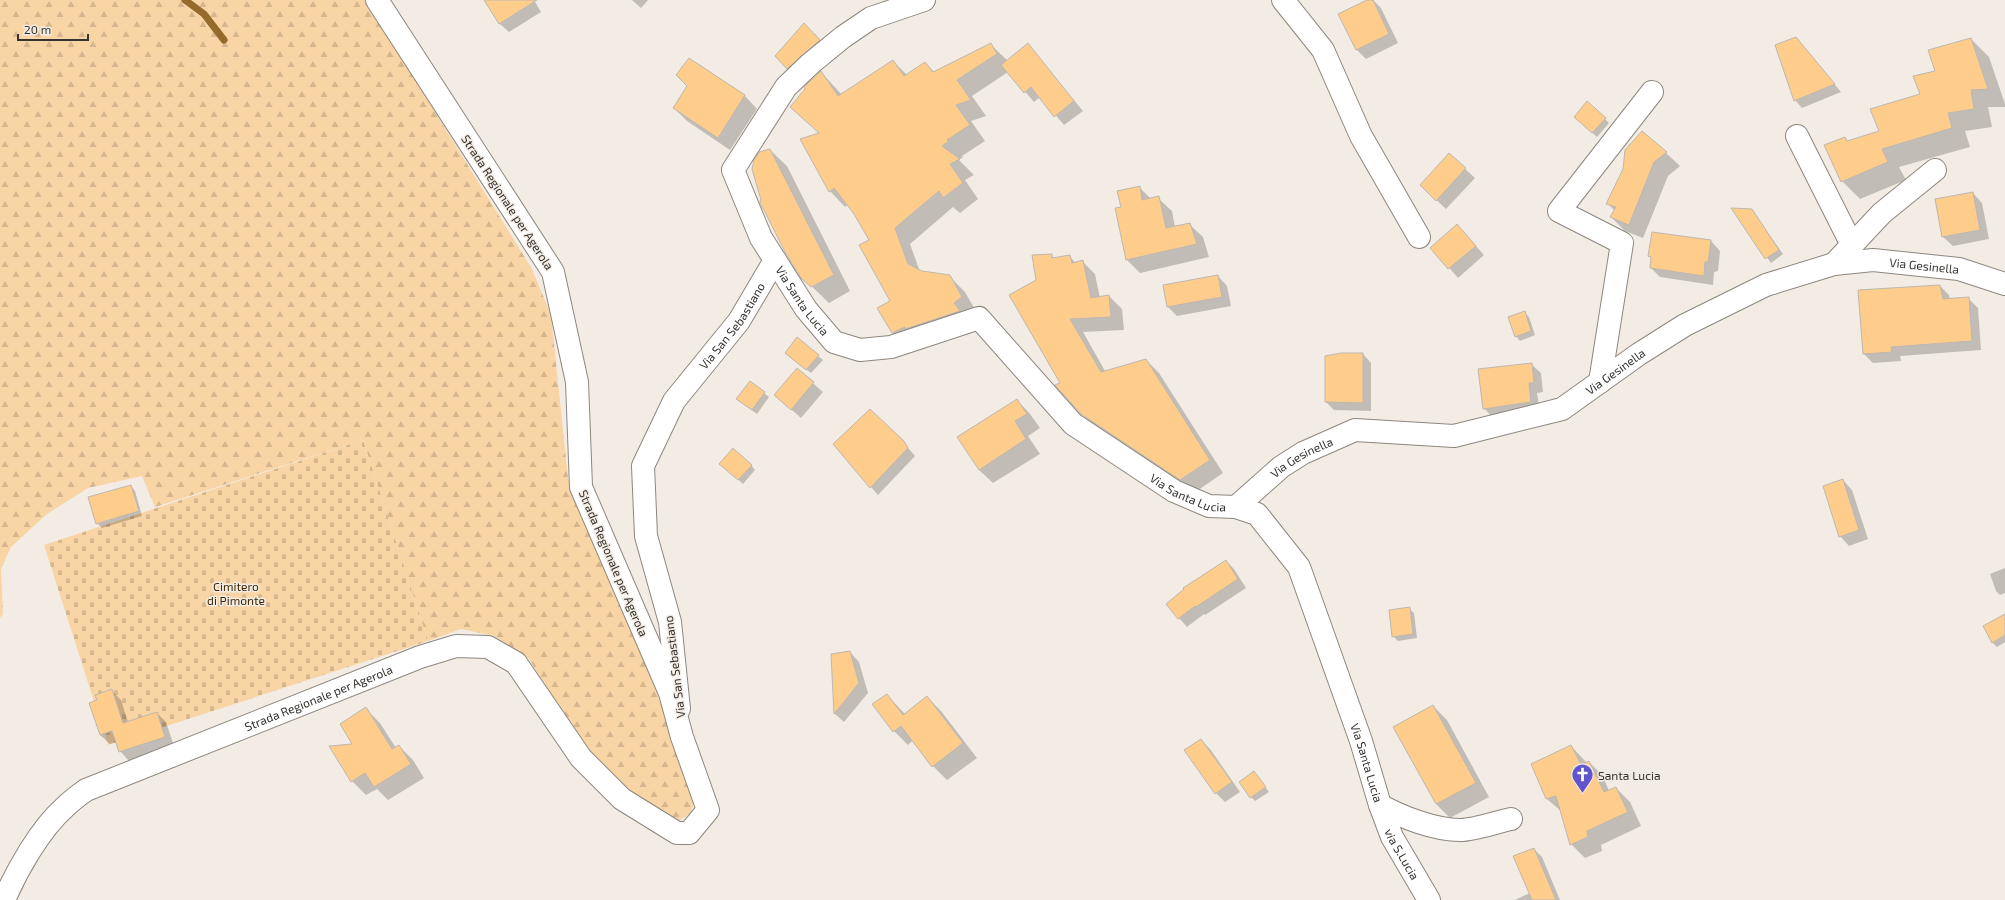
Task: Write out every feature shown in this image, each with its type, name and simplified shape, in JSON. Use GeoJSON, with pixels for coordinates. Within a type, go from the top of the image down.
{"type":"FeatureCollection","features":[{"type":"Feature","properties":{"kind":"main road","name":"Strada Regionale per Agerola"},"geometry":{"type":"LineString","coordinates":[[4,900],[11,885],[42,834],[64,807],[86,790],[420,657],[456,646],[488,647],[516,663],[581,758],[622,799],[677,833],[689,833],[708,810],[682,737],[670,693],[581,487],[577,382],[554,272],[377,0]]}},
{"type":"Feature","properties":{"kind":"main road"},"geometry":{"type":"LineString","coordinates":[[774,260],[760,238],[733,170],[786,87],[810,64],[843,37],[871,18],[924,0]]}},
{"type":"Feature","properties":{"kind":"main road"},"geometry":{"type":"LineString","coordinates":[[1283,0],[1323,50],[1361,136],[1419,237]]}},
{"type":"Feature","properties":{"kind":"main road"},"geometry":{"type":"LineString","coordinates":[[1600,382],[1622,243],[1559,211],[1652,92]]}},
{"type":"Feature","properties":{"kind":"main road"},"geometry":{"type":"LineString","coordinates":[[1797,136],[1852,245]]}},
{"type":"Feature","properties":{"kind":"main road"},"geometry":{"type":"LineString","coordinates":[[1834,264],[1882,213],[1935,170]]}},
{"type":"Feature","properties":{"kind":"main road","name":"Via San Sebastiano"},"geometry":{"type":"LineString","coordinates":[[682,737],[670,622],[646,536],[643,466],[674,402],[739,322],[774,260]]}},
{"type":"Feature","properties":{"kind":"main road","name":"Via Santa Lucia"},"geometry":{"type":"LineString","coordinates":[[774,260],[806,309],[834,342],[860,350],[891,347],[978,318],[1073,424],[1174,491],[1209,506],[1236,507],[1256,514],[1299,567],[1361,741],[1380,805],[1398,815],[1438,827],[1460,830],[1511,819]]}},
{"type":"Feature","properties":{"kind":"main road","name":"Via Gesinella"},"geometry":{"type":"LineString","coordinates":[[1236,507],[1281,467],[1303,453],[1354,430],[1454,436],[1562,409],[1639,354],[1692,322],[1766,285],[1834,264],[1873,260],[1959,268],[2005,284]]}},
{"type":"Feature","properties":{"kind":"main road","name":"via S.Lucia"},"geometry":{"type":"LineString","coordinates":[[1380,805],[1392,837],[1429,900]]}},
{"type":"Feature","properties":{"kind":"green space"},"geometry":{"type":"Polygon","coordinates":[[[0,0],[365,0],[367,2],[532,269],[551,315],[568,478],[583,521],[638,645],[684,763],[695,798],[691,813],[677,822],[655,810],[601,768],[577,738],[529,659],[494,636],[461,629],[428,641],[363,440],[155,507],[142,476],[88,488],[47,514],[11,547],[1,569],[3,614],[0,618],[0,0]]]}},
{"type":"Feature","properties":{"kind":"green space","name":"Cimitero di Pimonte"},"geometry":{"type":"Polygon","coordinates":[[[363,440],[428,641],[108,745],[44,545],[363,440]]]}},
{"type":"Feature","properties":{"kind":"building"},"geometry":{"type":"Polygon","coordinates":[[[484,0],[537,0],[499,24],[484,0]]]}},
{"type":"Feature","properties":{"kind":"building"},"geometry":{"type":"Polygon","coordinates":[[[1367,0],[1373,0],[1389,34],[1356,50],[1338,14],[1367,0]]]}},
{"type":"Feature","properties":{"kind":"building"},"geometry":{"type":"Polygon","coordinates":[[[804,23],[820,40],[787,69],[775,56],[804,23]]]}},
{"type":"Feature","properties":{"kind":"building"},"geometry":{"type":"Polygon","coordinates":[[[1796,37],[1835,84],[1794,101],[1775,45],[1796,37]]]}},
{"type":"Feature","properties":{"kind":"building"},"geometry":{"type":"Polygon","coordinates":[[[1971,38],[1988,89],[1971,90],[1974,109],[1948,113],[1952,128],[1882,149],[1888,162],[1841,182],[1824,145],[1845,137],[1847,141],[1879,131],[1870,109],[1920,94],[1913,76],[1935,71],[1928,50],[1971,38]]]}},
{"type":"Feature","properties":{"kind":"building"},"geometry":{"type":"Polygon","coordinates":[[[991,43],[997,54],[957,80],[971,100],[956,105],[970,125],[947,140],[949,141],[942,146],[960,159],[950,164],[963,183],[943,198],[939,191],[895,228],[908,264],[922,271],[950,275],[962,297],[954,303],[960,311],[905,329],[905,327],[892,333],[877,308],[890,301],[859,245],[869,240],[854,214],[834,188],[829,192],[800,139],[819,133],[790,107],[805,89],[804,87],[821,71],[838,96],[893,60],[904,76],[925,62],[933,72],[991,43]]]}},
{"type":"Feature","properties":{"kind":"building"},"geometry":{"type":"Polygon","coordinates":[[[1028,43],[1074,101],[1054,117],[1031,87],[1024,93],[1001,65],[1028,43]]]}},
{"type":"Feature","properties":{"kind":"building"},"geometry":{"type":"Polygon","coordinates":[[[689,58],[745,95],[718,138],[673,108],[687,86],[676,75],[689,58]]]}},
{"type":"Feature","properties":{"kind":"building"},"geometry":{"type":"Polygon","coordinates":[[[1587,101],[1606,118],[1592,133],[1574,117],[1587,101]]]}},
{"type":"Feature","properties":{"kind":"building"},"geometry":{"type":"Polygon","coordinates":[[[1642,131],[1667,152],[1654,162],[1629,225],[1610,217],[1616,207],[1606,204],[1623,169],[1625,150],[1642,131]]]}},
{"type":"Feature","properties":{"kind":"building"},"geometry":{"type":"Polygon","coordinates":[[[770,149],[834,275],[811,287],[801,278],[785,252],[760,202],[761,200],[752,169],[754,160],[759,152],[770,149]]]}},
{"type":"Feature","properties":{"kind":"building"},"geometry":{"type":"Polygon","coordinates":[[[1449,153],[1466,168],[1436,201],[1420,185],[1449,153]]]}},
{"type":"Feature","properties":{"kind":"building"},"geometry":{"type":"Polygon","coordinates":[[[1140,186],[1142,200],[1159,196],[1166,228],[1190,223],[1197,244],[1126,260],[1115,208],[1121,207],[1117,191],[1140,186]]]}},
{"type":"Feature","properties":{"kind":"building"},"geometry":{"type":"Polygon","coordinates":[[[1973,192],[1980,230],[1942,237],[1935,199],[1973,192]]]}},
{"type":"Feature","properties":{"kind":"building"},"geometry":{"type":"Polygon","coordinates":[[[1731,208],[1752,209],[1779,250],[1765,259],[1731,208]]]}},
{"type":"Feature","properties":{"kind":"building"},"geometry":{"type":"Polygon","coordinates":[[[1457,224],[1476,246],[1448,269],[1430,248],[1457,224]]]}},
{"type":"Feature","properties":{"kind":"building"},"geometry":{"type":"Polygon","coordinates":[[[1652,232],[1711,240],[1708,262],[1705,262],[1704,276],[1650,268],[1651,257],[1648,256],[1652,232]]]}},
{"type":"Feature","properties":{"kind":"building"},"geometry":{"type":"Polygon","coordinates":[[[1052,254],[1052,258],[1070,255],[1072,263],[1083,260],[1091,298],[1109,295],[1111,317],[1070,319],[1101,372],[1146,359],[1210,460],[1180,480],[1081,414],[1055,385],[1060,383],[1009,295],[1036,280],[1032,255],[1052,254]]]}},
{"type":"Feature","properties":{"kind":"building"},"geometry":{"type":"Polygon","coordinates":[[[1218,275],[1222,297],[1167,307],[1163,285],[1218,275]]]}},
{"type":"Feature","properties":{"kind":"building"},"geometry":{"type":"Polygon","coordinates":[[[1940,285],[1943,299],[1969,297],[1972,341],[1891,347],[1892,352],[1863,354],[1858,290],[1940,285]]]}},
{"type":"Feature","properties":{"kind":"building"},"geometry":{"type":"Polygon","coordinates":[[[1525,311],[1531,331],[1515,337],[1508,317],[1525,311]]]}},
{"type":"Feature","properties":{"kind":"building"},"geometry":{"type":"Polygon","coordinates":[[[797,337],[819,355],[806,370],[785,353],[797,337]]]}},
{"type":"Feature","properties":{"kind":"building"},"geometry":{"type":"Polygon","coordinates":[[[1341,353],[1363,353],[1363,403],[1325,402],[1325,356],[1341,353]]]}},
{"type":"Feature","properties":{"kind":"building"},"geometry":{"type":"Polygon","coordinates":[[[1532,363],[1534,383],[1529,383],[1531,402],[1483,409],[1478,369],[1532,363]]]}},
{"type":"Feature","properties":{"kind":"building"},"geometry":{"type":"Polygon","coordinates":[[[797,368],[814,382],[791,410],[774,395],[797,368]]]}},
{"type":"Feature","properties":{"kind":"building"},"geometry":{"type":"Polygon","coordinates":[[[750,381],[765,392],[752,410],[736,399],[750,381]]]}},
{"type":"Feature","properties":{"kind":"building"},"geometry":{"type":"Polygon","coordinates":[[[1017,399],[1027,414],[1015,421],[1026,439],[979,470],[957,437],[1017,399]]]}},
{"type":"Feature","properties":{"kind":"building"},"geometry":{"type":"Polygon","coordinates":[[[870,409],[904,441],[908,448],[870,488],[833,444],[870,409]]]}},
{"type":"Feature","properties":{"kind":"building"},"geometry":{"type":"Polygon","coordinates":[[[733,448],[752,465],[738,480],[719,464],[733,448]]]}},
{"type":"Feature","properties":{"kind":"building"},"geometry":{"type":"Polygon","coordinates":[[[1843,479],[1859,530],[1839,537],[1823,486],[1843,479]]]}},
{"type":"Feature","properties":{"kind":"building"},"geometry":{"type":"Polygon","coordinates":[[[131,485],[139,511],[96,524],[88,497],[131,485]]]}},
{"type":"Feature","properties":{"kind":"building"},"geometry":{"type":"Polygon","coordinates":[[[1226,560],[1238,579],[1196,607],[1195,606],[1178,619],[1166,604],[1184,589],[1183,588],[1226,560]]]}},
{"type":"Feature","properties":{"kind":"building"},"geometry":{"type":"Polygon","coordinates":[[[1410,607],[1413,634],[1392,637],[1389,610],[1410,607]]]}},
{"type":"Feature","properties":{"kind":"building"},"geometry":{"type":"Polygon","coordinates":[[[2005,614],[2005,635],[1992,643],[1983,626],[2005,614]]]}},
{"type":"Feature","properties":{"kind":"building"},"geometry":{"type":"Polygon","coordinates":[[[850,651],[859,683],[834,714],[831,654],[850,651]]]}},
{"type":"Feature","properties":{"kind":"building"},"geometry":{"type":"Polygon","coordinates":[[[112,689],[123,723],[157,712],[165,737],[119,752],[112,731],[100,735],[89,703],[97,700],[95,695],[112,689]]]}},
{"type":"Feature","properties":{"kind":"building"},"geometry":{"type":"Polygon","coordinates":[[[887,694],[903,715],[927,696],[963,743],[932,767],[901,726],[893,732],[872,704],[887,694]]]}},
{"type":"Feature","properties":{"kind":"building"},"geometry":{"type":"Polygon","coordinates":[[[1433,705],[1476,783],[1436,804],[1393,727],[1433,705]]]}},
{"type":"Feature","properties":{"kind":"building"},"geometry":{"type":"Polygon","coordinates":[[[366,707],[392,749],[399,745],[411,764],[374,787],[365,773],[351,782],[329,746],[352,744],[340,724],[366,707]]]}},
{"type":"Feature","properties":{"kind":"building"},"geometry":{"type":"Polygon","coordinates":[[[1201,739],[1232,782],[1215,794],[1184,750],[1201,739]]]}},
{"type":"Feature","properties":{"kind":"building","name":"Santa Lucia"},"geometry":{"type":"Polygon","coordinates":[[[1571,745],[1581,765],[1589,761],[1604,792],[1616,787],[1628,812],[1587,831],[1588,837],[1570,845],[1556,796],[1546,799],[1531,764],[1571,745]]]}},
{"type":"Feature","properties":{"kind":"building"},"geometry":{"type":"Polygon","coordinates":[[[1254,771],[1266,787],[1250,798],[1239,782],[1254,771]]]}},
{"type":"Feature","properties":{"kind":"building"},"geometry":{"type":"Polygon","coordinates":[[[1534,848],[1556,900],[1532,900],[1513,856],[1534,848]]]}},
{"type":"Feature","properties":{"kind":"waterway"},"geometry":{"type":"LineString","coordinates":[[185,0],[204,14],[224,40]]}},
{"type":"Feature","properties":{"kind":"place","name":"Santa Lucia"},"geometry":{"type":"Point","coordinates":[1582,794]}}]}
